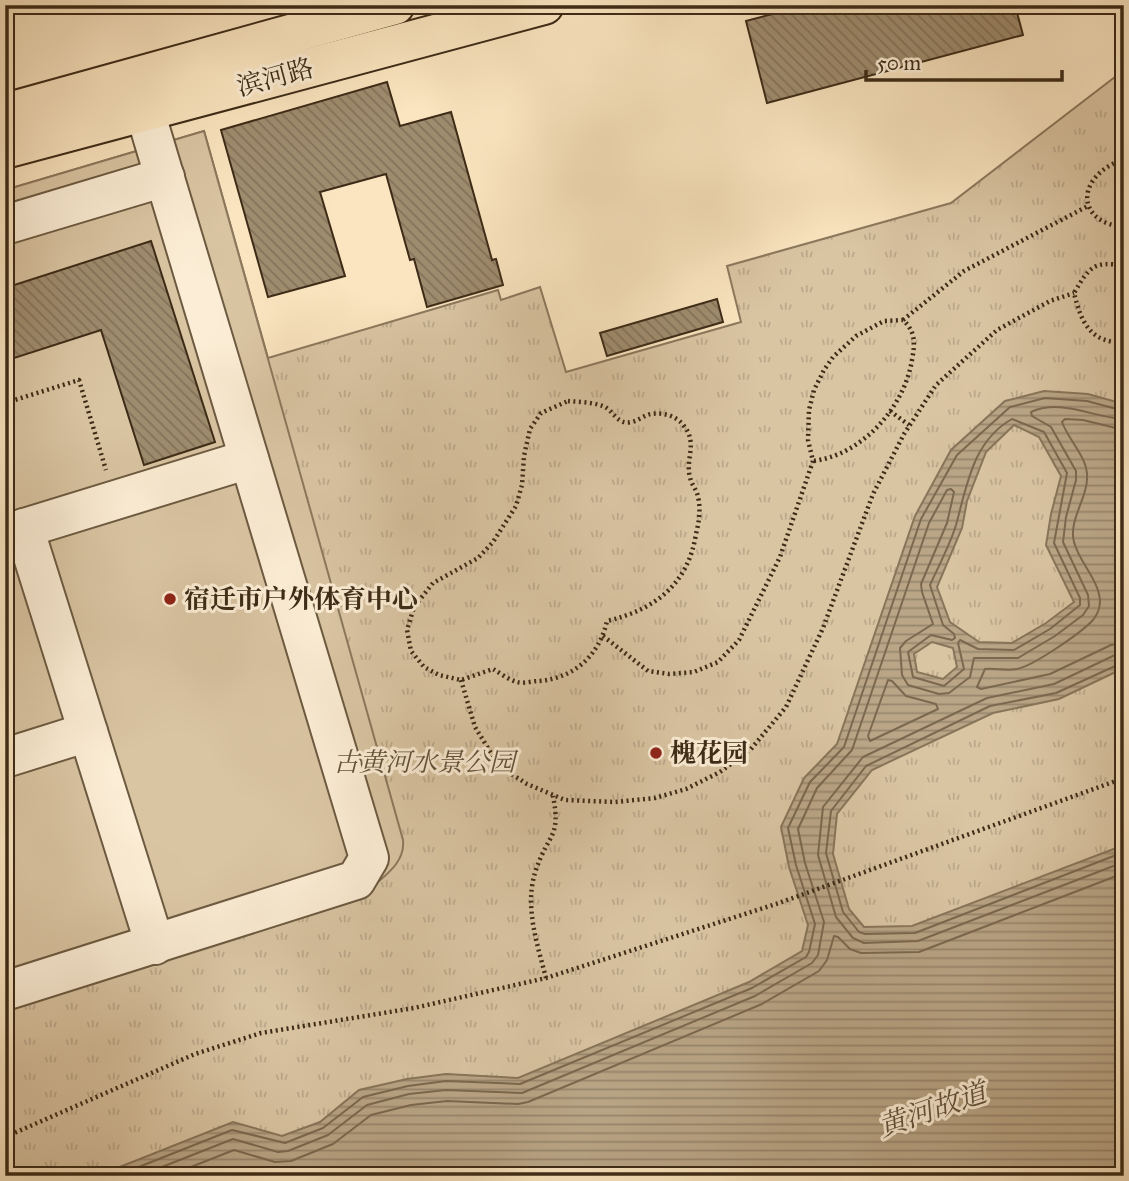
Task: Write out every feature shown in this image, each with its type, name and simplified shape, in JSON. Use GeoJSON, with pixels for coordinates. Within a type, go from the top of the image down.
{"type":"FeatureCollection","features":[{"type":"Feature","properties":{"kind":"main road","name":"滨河路"},"geometry":{"type":"LineString","coordinates":[[5,113],[395,5]]}},
{"type":"Feature","properties":{"kind":"main road","name":"滨河路"},"geometry":{"type":"LineString","coordinates":[[5,149],[544,5]]}},
{"type":"Feature","properties":{"kind":"lane"},"geometry":{"type":"LineString","coordinates":[[5,991],[356,880],[369,858],[145,112]]}},
{"type":"Feature","properties":{"kind":"lane"},"geometry":{"type":"LineString","coordinates":[[5,225],[165,177]]}},
{"type":"Feature","properties":{"kind":"lane"},"geometry":{"type":"LineString","coordinates":[[155,945],[88,732],[15,531],[249,458]]}},
{"type":"Feature","properties":{"kind":"lane"},"geometry":{"type":"LineString","coordinates":[[5,758],[88,732]]}},
{"type":"Feature","properties":{"kind":"path"},"geometry":{"type":"LineString","coordinates":[[1124,159],[1106,167],[1092,182],[1088,206],[1095,217],[1110,226],[1124,226]]}},
{"type":"Feature","properties":{"kind":"path"},"geometry":{"type":"LineString","coordinates":[[603,636],[648,671],[668,674],[694,672],[718,662],[739,640],[780,558],[813,461],[808,440],[809,410],[814,390],[833,357],[856,336],[884,321],[903,320],[964,271],[1088,206]]}},
{"type":"Feature","properties":{"kind":"path"},"geometry":{"type":"LineString","coordinates":[[461,680],[475,727],[499,766],[527,784],[565,800],[615,802],[655,798],[686,789],[720,772],[751,748],[786,707],[823,628],[873,494],[909,426],[936,386],[997,330],[1050,302],[1074,293],[1087,271],[1106,263],[1124,266]]}},
{"type":"Feature","properties":{"kind":"path"},"geometry":{"type":"LineString","coordinates":[[1124,278],[1119,287],[1124,286]]}},
{"type":"Feature","properties":{"kind":"path"},"geometry":{"type":"LineString","coordinates":[[1074,293],[1080,318],[1096,338],[1115,343],[1124,342]]}},
{"type":"Feature","properties":{"kind":"path"},"geometry":{"type":"LineString","coordinates":[[813,461],[828,460],[847,451],[875,429],[899,401],[911,367],[914,348],[914,335],[903,320]]}},
{"type":"Feature","properties":{"kind":"path"},"geometry":{"type":"LineString","coordinates":[[5,403],[79,380],[116,500]]}},
{"type":"Feature","properties":{"kind":"path"},"geometry":{"type":"LineString","coordinates":[[568,401],[601,405],[608,408],[618,420],[630,423],[650,414],[671,415],[685,427],[693,449],[689,477],[698,496],[700,514],[695,545],[678,581],[660,598],[632,615],[607,621],[603,636],[588,660],[569,674],[546,680],[517,682],[493,669],[461,680],[439,675],[424,667],[411,651],[407,630],[414,607],[433,583],[478,558],[494,542],[516,506],[522,485],[524,456],[530,429],[541,413],[568,401]]}},
{"type":"Feature","properties":{"kind":"path"},"geometry":{"type":"LineString","coordinates":[[890,411],[909,426]]}},
{"type":"Feature","properties":{"kind":"path"},"geometry":{"type":"LineString","coordinates":[[5,1137],[195,1054],[261,1033],[414,1009],[546,978],[779,903],[1124,778]]}},
{"type":"Feature","properties":{"kind":"path"},"geometry":{"type":"LineString","coordinates":[[546,978],[534,933],[531,896],[536,867],[558,820],[553,795]]}},
{"type":"Feature","properties":{"kind":"green space","name":"古黄河水景公园"},"geometry":{"type":"Polygon","coordinates":[[[1124,70],[1124,1176],[5,1176],[5,190],[204,131],[268,358],[498,290],[501,300],[540,287],[566,372],[741,322],[727,266],[951,203],[1124,70]]]}},
{"type":"Feature","properties":{"kind":"green space","name":"宿迁市户外体育中心"},"geometry":{"type":"Polygon","coordinates":[[[204,131],[403,840],[402,853],[392,869],[378,882],[5,999],[5,190],[204,131]]]}},
{"type":"Feature","properties":{"kind":"water","name":"黄河故道"},"geometry":{"type":"Polygon","coordinates":[[[1044,391],[1088,394],[1124,404],[1124,668],[1059,699],[993,713],[872,770],[837,814],[833,854],[849,909],[864,927],[912,926],[1124,845],[1124,1176],[97,1176],[233,1122],[282,1136],[320,1122],[359,1090],[407,1079],[446,1074],[518,1078],[749,982],[802,951],[808,925],[789,867],[781,827],[804,778],[837,744],[915,516],[951,450],[1005,401],[1044,391]],[[1014,425],[986,452],[967,501],[962,528],[937,587],[950,622],[979,642],[1012,643],[1074,602],[1046,545],[1061,476],[1039,437],[1014,425]],[[932,642],[914,654],[917,672],[943,679],[957,667],[953,648],[932,642]]]}},
{"type":"Feature","properties":{"kind":"building"},"geometry":{"type":"Polygon","coordinates":[[[807,5],[1015,5],[1023,35],[767,103],[746,21],[807,5]]]}},
{"type":"Feature","properties":{"kind":"building"},"geometry":{"type":"Polygon","coordinates":[[[387,82],[400,126],[451,112],[492,260],[496,259],[503,285],[427,307],[414,259],[410,260],[386,174],[320,192],[345,276],[268,297],[221,130],[387,82]]]}},
{"type":"Feature","properties":{"kind":"building"},"geometry":{"type":"Polygon","coordinates":[[[151,241],[215,442],[144,465],[101,330],[5,361],[5,288],[151,241]]]}},
{"type":"Feature","properties":{"kind":"building"},"geometry":{"type":"Polygon","coordinates":[[[717,299],[723,322],[607,356],[600,333],[717,299]]]}},
{"type":"Feature","properties":{"kind":"place","name":"宿迁市户外体育中心"},"geometry":{"type":"Point","coordinates":[170,599]}},
{"type":"Feature","properties":{"kind":"place","name":"槐花园"},"geometry":{"type":"Point","coordinates":[656,753]}}]}
